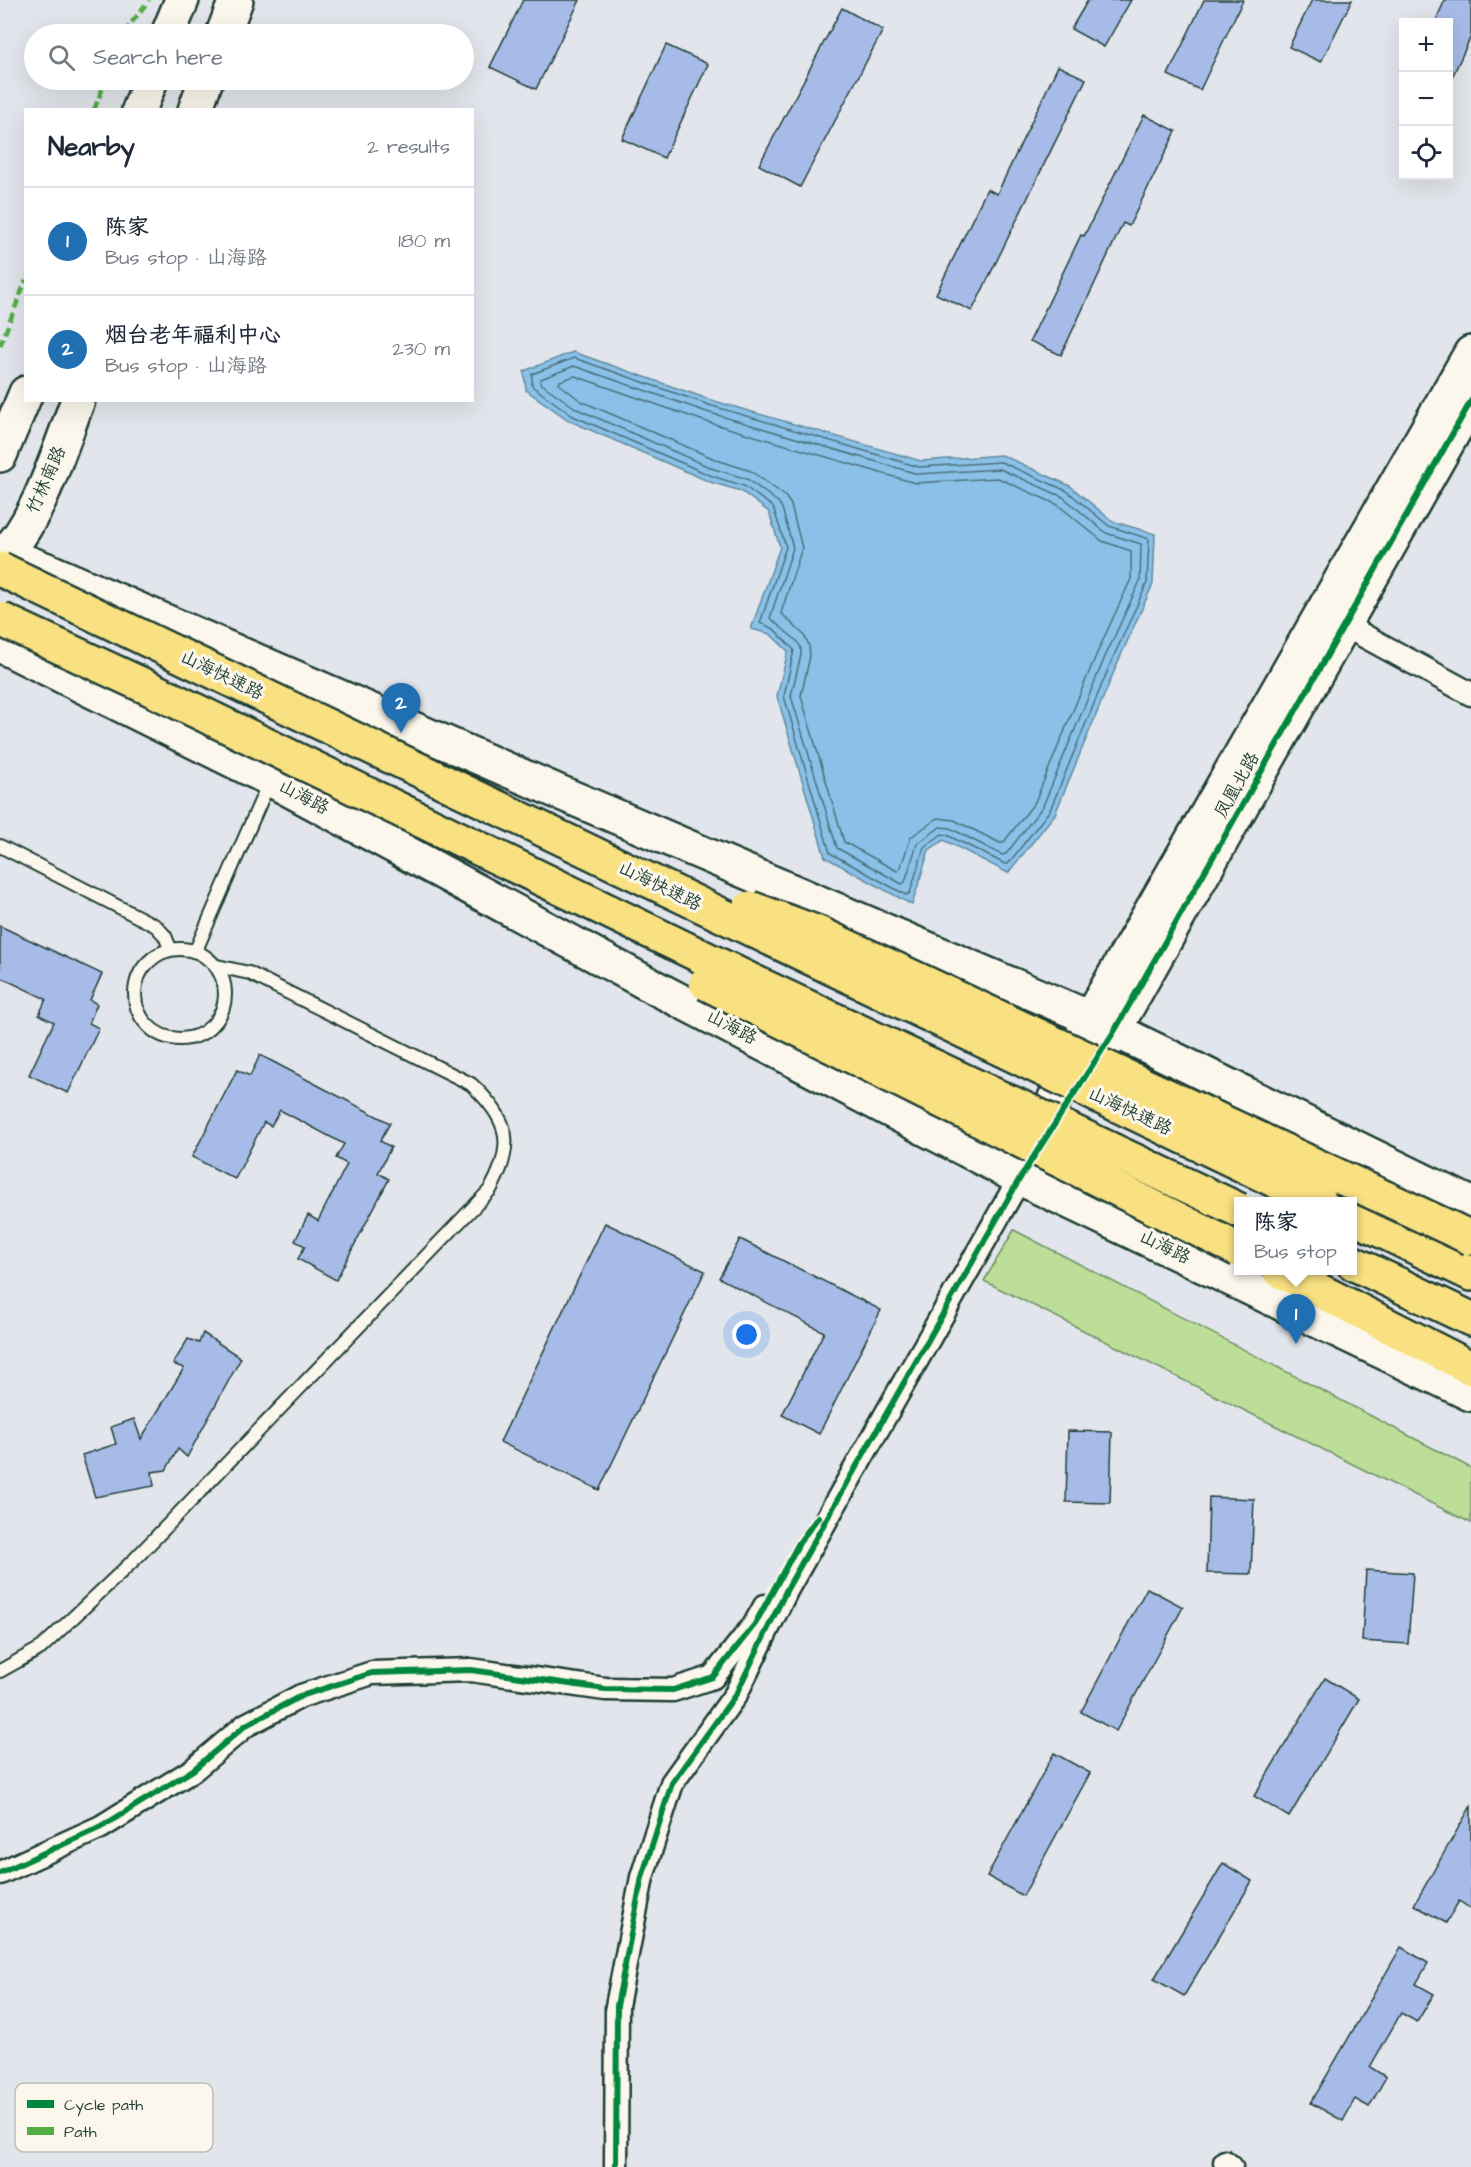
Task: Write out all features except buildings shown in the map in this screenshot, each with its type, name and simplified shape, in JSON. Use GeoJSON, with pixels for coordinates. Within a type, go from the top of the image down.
{"type":"FeatureCollection","features":[{"type":"Feature","properties":{"kind":"highway","name":"山海快速路"},"geometry":{"type":"LineString","coordinates":[[1,558],[567,841],[1310,1197]]}},
{"type":"Feature","properties":{"kind":"highway"},"geometry":{"type":"LineString","coordinates":[[0,620],[256,740],[752,981],[1234,1208]]}},
{"type":"Feature","properties":{"kind":"highway"},"geometry":{"type":"LineString","coordinates":[[256,740],[628,945],[1234,1248]]}},
{"type":"Feature","properties":{"kind":"highway"},"geometry":{"type":"LineString","coordinates":[[567,841],[818,933],[1471,1238]]}},
{"type":"Feature","properties":{"kind":"highway"},"geometry":{"type":"LineString","coordinates":[[1357,1219],[1471,1274]]}},
{"type":"Feature","properties":{"kind":"highway"},"geometry":{"type":"LineString","coordinates":[[1357,1265],[1471,1319]]}},
{"type":"Feature","properties":{"kind":"highway"},"geometry":{"type":"LineString","coordinates":[[1289,1275],[1471,1368]]}},
{"type":"Feature","properties":{"kind":"main road"},"geometry":{"type":"LineString","coordinates":[[172,24],[182,0]]}},
{"type":"Feature","properties":{"kind":"main road"},"geometry":{"type":"LineString","coordinates":[[227,24],[236,0]]}},
{"type":"Feature","properties":{"kind":"main road"},"geometry":{"type":"LineString","coordinates":[[140,108],[147,90]]}},
{"type":"Feature","properties":{"kind":"main road"},"geometry":{"type":"LineString","coordinates":[[196,108],[202,90]]}},
{"type":"Feature","properties":{"kind":"main road","name":"凤凰北路"},"geometry":{"type":"LineString","coordinates":[[1020,1178],[1471,353]]}},
{"type":"Feature","properties":{"kind":"main road"},"geometry":{"type":"LineString","coordinates":[[0,455],[24,398]]}},
{"type":"Feature","properties":{"kind":"main road","name":"凤凰北路"},"geometry":{"type":"LineString","coordinates":[[1103,1024],[1344,625],[1471,401]]}},
{"type":"Feature","properties":{"kind":"main road","name":"竹林南路"},"geometry":{"type":"LineString","coordinates":[[1,558],[42,497],[77,402]]}},
{"type":"Feature","properties":{"kind":"main road"},"geometry":{"type":"LineString","coordinates":[[1,558],[58,575],[1103,1024],[1471,1204]]}},
{"type":"Feature","properties":{"kind":"main road","name":"山海路"},"geometry":{"type":"LineString","coordinates":[[0,645],[270,779],[654,987],[1020,1178],[1471,1395]]}},
{"type":"Feature","properties":{"kind":"street"},"geometry":{"type":"LineString","coordinates":[[1344,625],[1471,694]]}},
{"type":"Feature","properties":{"kind":"street"},"geometry":{"type":"LineString","coordinates":[[616,2167],[617,2006],[642,1877],[672,1783],[736,1694],[787,1589],[1020,1178]]}},
{"type":"Feature","properties":{"kind":"street"},"geometry":{"type":"LineString","coordinates":[[0,1873],[101,1827],[193,1770],[246,1725],[301,1696],[372,1673],[471,1670],[604,1689],[673,1690],[713,1677],[755,1624],[799,1543],[856,1467]]}},
{"type":"Feature","properties":{"kind":"lane"},"geometry":{"type":"LineString","coordinates":[[196,950],[270,779]]}},
{"type":"Feature","properties":{"kind":"lane"},"geometry":{"type":"LineString","coordinates":[[0,846],[156,926],[165,936],[170,948]]}},
{"type":"Feature","properties":{"kind":"lane"},"geometry":{"type":"LineString","coordinates":[[0,1671],[41,1648],[135,1559],[490,1190],[502,1169],[506,1144],[504,1127],[485,1097],[471,1084],[249,972],[217,966],[196,950],[170,948],[147,960],[134,983],[136,1009],[151,1031],[176,1040],[201,1035],[220,1016],[226,991],[217,966]]}},
{"type":"Feature","properties":{"kind":"green space"},"geometry":{"type":"Polygon","coordinates":[[[1014,1230],[1471,1468],[1471,1523],[984,1281],[1014,1230]]]}},
{"type":"Feature","properties":{"kind":"water"},"geometry":{"type":"Polygon","coordinates":[[[573,352],[711,400],[921,461],[1002,455],[1070,486],[1112,521],[1155,534],[1153,584],[1055,814],[1008,873],[944,840],[929,850],[912,905],[825,857],[777,696],[788,651],[770,634],[751,629],[780,547],[769,512],[741,491],[710,482],[570,421],[526,390],[524,371],[573,352]]]}},
{"type":"Feature","properties":{"kind":"marked path"},"geometry":{"type":"LineString","coordinates":[[131,24],[149,0]]}},
{"type":"Feature","properties":{"kind":"marked path"},"geometry":{"type":"LineString","coordinates":[[95,108],[102,90]]}},
{"type":"Feature","properties":{"kind":"marked path"},"geometry":{"type":"LineString","coordinates":[[0,346],[24,285]]}},
{"type":"Feature","properties":{"kind":"cycle path"},"geometry":{"type":"LineString","coordinates":[[616,2167],[617,2006],[642,1877],[672,1783],[736,1694],[787,1589],[1020,1178],[1115,1030],[1471,401]]}},
{"type":"Feature","properties":{"kind":"cycle path"},"geometry":{"type":"LineString","coordinates":[[0,1873],[101,1827],[193,1770],[246,1725],[301,1696],[372,1673],[471,1670],[605,1689],[673,1690],[713,1677],[755,1624],[799,1543],[818,1517]]}},
{"type":"Feature","properties":{"kind":"place","name":"烟台老年福利中心"},"geometry":{"type":"Point","coordinates":[401,733]}},
{"type":"Feature","properties":{"kind":"place","name":"陈家"},"geometry":{"type":"Point","coordinates":[1296,1344]}}]}
